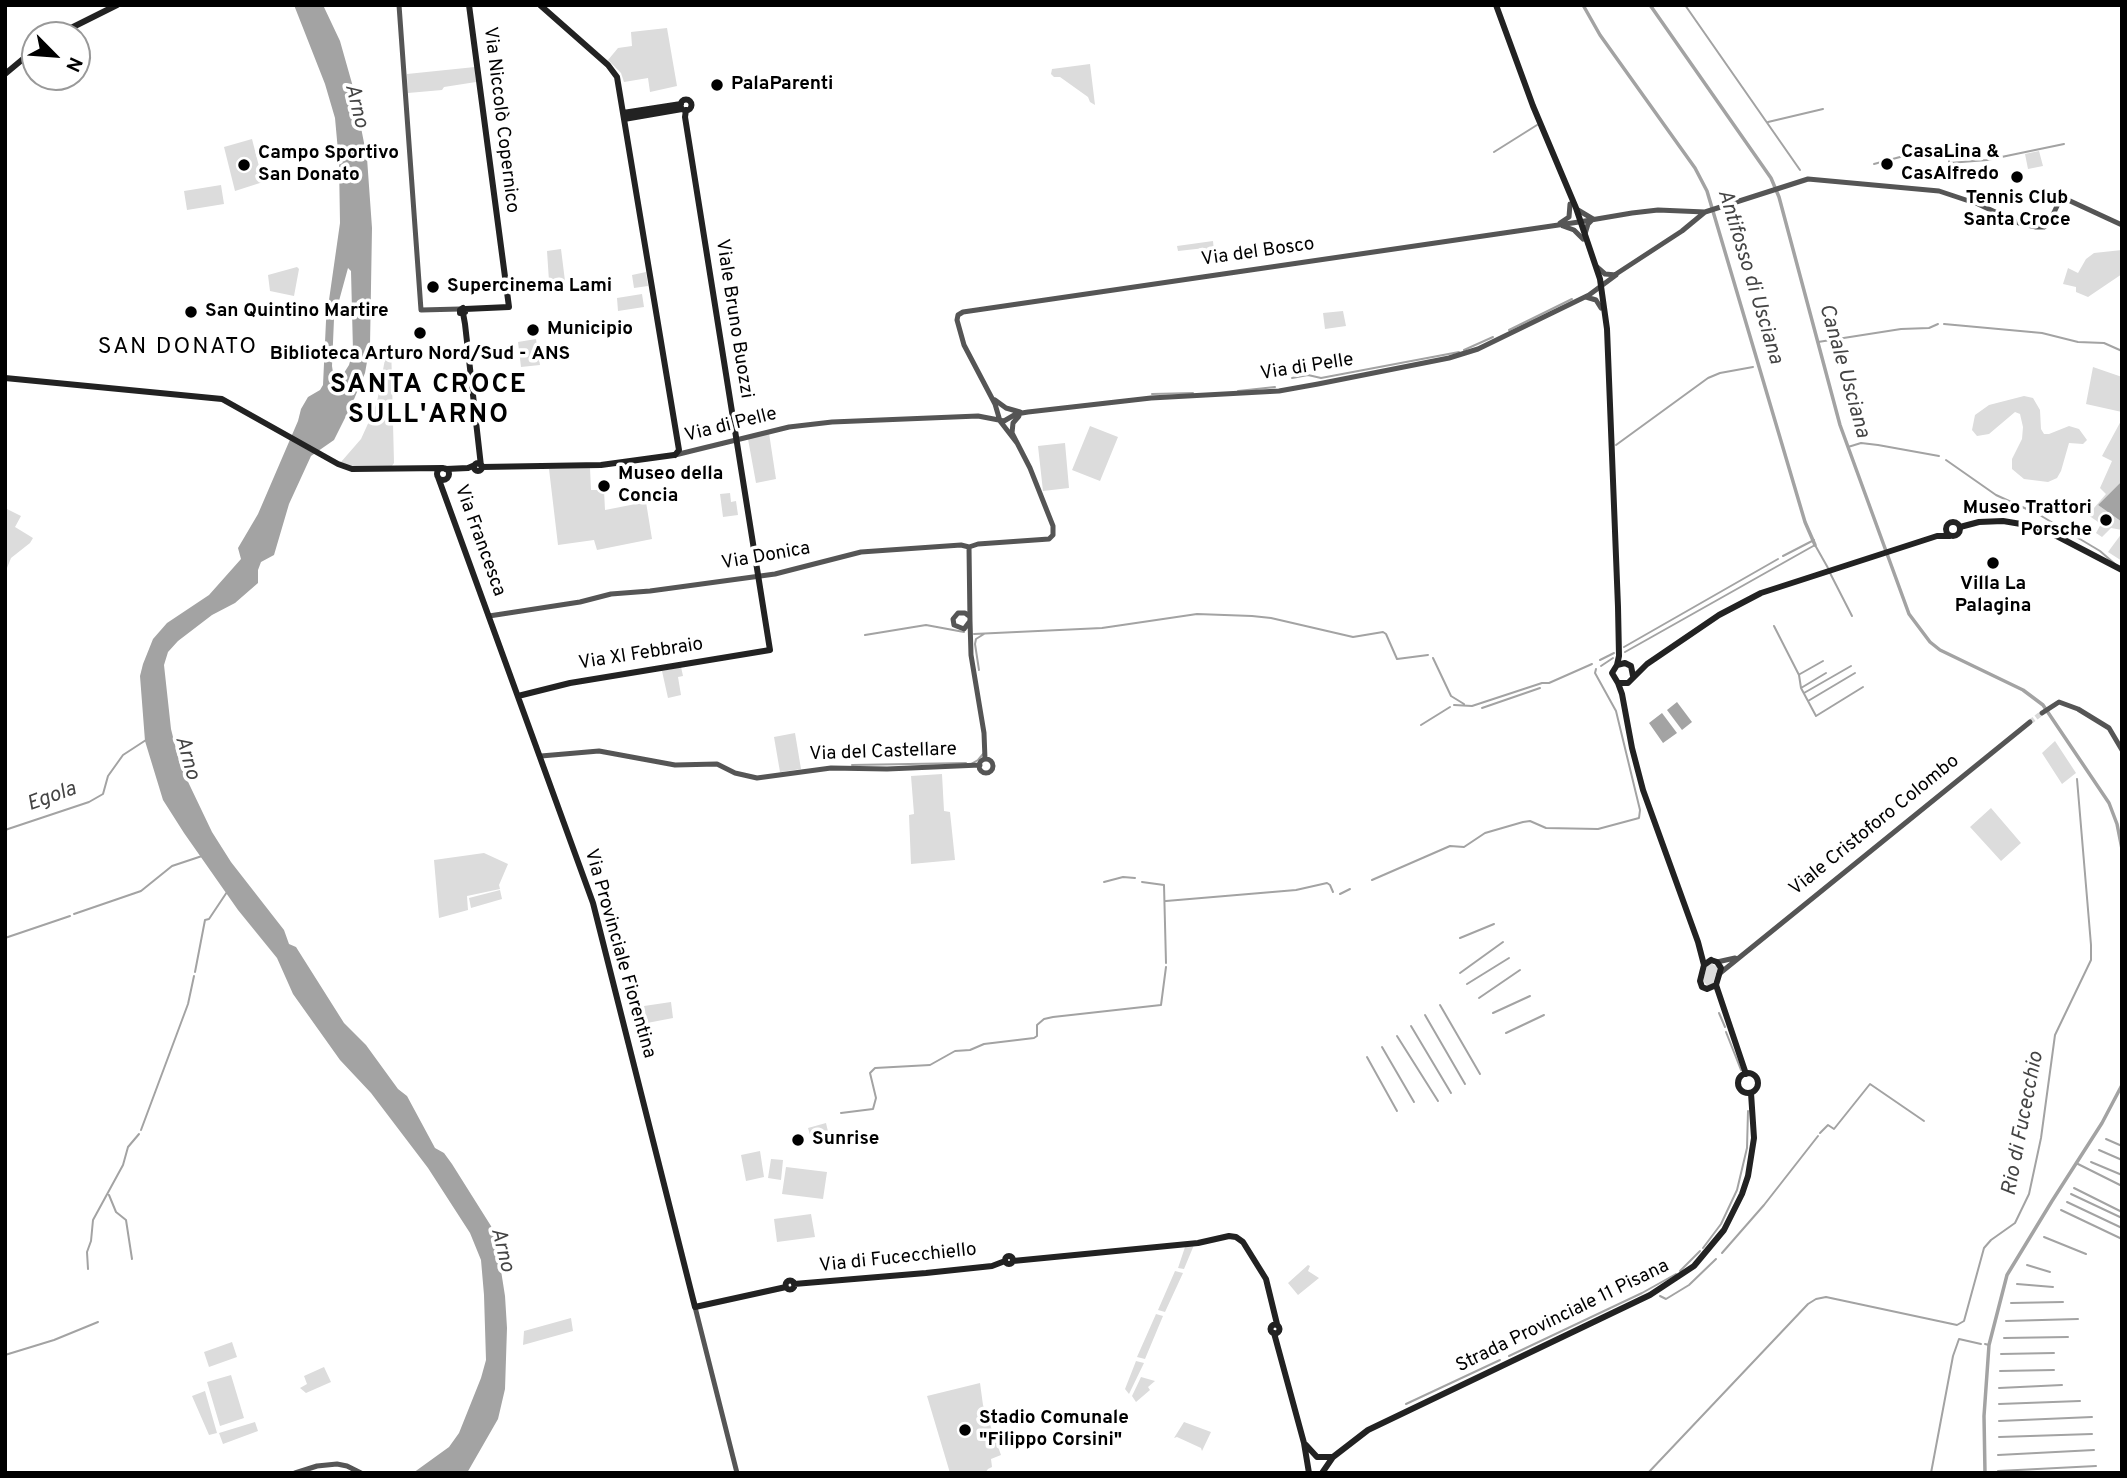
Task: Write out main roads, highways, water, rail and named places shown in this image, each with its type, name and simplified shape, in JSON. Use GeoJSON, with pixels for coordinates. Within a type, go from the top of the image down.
{"type":"FeatureCollection","features":[{"type":"Feature","properties":{"kind":"main road"},"geometry":{"type":"LineString","coordinates":[[83,21],[117,5]]}},
{"type":"Feature","properties":{"kind":"main road","name":"Via Niccolò Copernico"},"geometry":{"type":"LineString","coordinates":[[469,5],[509,307],[463,310],[478,467]]}},
{"type":"Feature","properties":{"kind":"main road"},"geometry":{"type":"LineString","coordinates":[[540,5],[611,68],[617,77],[623,116]]}},
{"type":"Feature","properties":{"kind":"main road"},"geometry":{"type":"LineString","coordinates":[[1496,5],[1579,222],[1599,287]]}},
{"type":"Feature","properties":{"kind":"main road"},"geometry":{"type":"LineString","coordinates":[[5,74],[21,61]]}},
{"type":"Feature","properties":{"kind":"main road","name":"Viale Bruno Buozzi"},"geometry":{"type":"LineString","coordinates":[[623,116],[683,108],[770,650]]}},
{"type":"Feature","properties":{"kind":"main road","name":"Via di Pelle"},"geometry":{"type":"LineString","coordinates":[[446,471],[471,467],[601,465],[675,455],[679,450],[623,116]]}},
{"type":"Feature","properties":{"kind":"main road"},"geometry":{"type":"LineString","coordinates":[[1584,237],[1596,265],[1607,340],[1619,647],[1612,675],[1618,683],[1628,683],[1647,664],[1738,603],[1911,544],[1937,536],[1957,535],[1960,527]]}},
{"type":"Feature","properties":{"kind":"main road"},"geometry":{"type":"LineString","coordinates":[[5,378],[218,398],[333,461],[357,470],[437,473],[446,471],[444,480],[437,473]]}},
{"type":"Feature","properties":{"kind":"main road","name":"Via Francesca"},"geometry":{"type":"LineString","coordinates":[[437,473],[489,616]]}},
{"type":"Feature","properties":{"kind":"main road"},"geometry":{"type":"LineString","coordinates":[[1960,527],[2003,520],[2033,526],[2122,570]]}},
{"type":"Feature","properties":{"kind":"main road"},"geometry":{"type":"LineString","coordinates":[[1937,536],[1951,522],[1960,527]]}},
{"type":"Feature","properties":{"kind":"main road"},"geometry":{"type":"LineString","coordinates":[[1946,528],[1950,536]]}},
{"type":"Feature","properties":{"kind":"main road","name":"Via Provinciale Fiorentina"},"geometry":{"type":"LineString","coordinates":[[489,616],[593,903],[695,1307]]}},
{"type":"Feature","properties":{"kind":"main road"},"geometry":{"type":"LineString","coordinates":[[1619,647],[1633,676]]}},
{"type":"Feature","properties":{"kind":"main road","name":"Via XI Febbraio"},"geometry":{"type":"LineString","coordinates":[[519,696],[570,683],[770,650]]}},
{"type":"Feature","properties":{"kind":"main road"},"geometry":{"type":"LineString","coordinates":[[1616,665],[1647,664]]}},
{"type":"Feature","properties":{"kind":"main road","name":"Strada Provinciale 11 Pisana"},"geometry":{"type":"LineString","coordinates":[[1618,683],[1643,790],[1698,942],[1711,963],[1721,968],[1713,987],[1745,1065],[1746,1074]]}},
{"type":"Feature","properties":{"kind":"main road","name":"Strada Provinciale 11 Pisana"},"geometry":{"type":"LineString","coordinates":[[1624,705],[1628,683]]}},
{"type":"Feature","properties":{"kind":"main road","name":"Strada Provinciale 11 Pisana"},"geometry":{"type":"LineString","coordinates":[[1711,963],[1700,984],[1713,987]]}},
{"type":"Feature","properties":{"kind":"main road","name":"Strada Provinciale 11 Pisana"},"geometry":{"type":"LineString","coordinates":[[1746,1074],[1753,1075],[1758,1080],[1757,1088],[1751,1093],[1743,1092],[1738,1085],[1740,1078],[1746,1074]]}},
{"type":"Feature","properties":{"kind":"main road","name":"Strada Provinciale 11 Pisana"},"geometry":{"type":"LineString","coordinates":[[1323,1471],[1333,1457],[1368,1430],[1650,1295],[1694,1266],[1724,1230],[1748,1176],[1754,1138],[1751,1093]]}},
{"type":"Feature","properties":{"kind":"main road","name":"Via di Fucecchiello"},"geometry":{"type":"LineString","coordinates":[[695,1307],[786,1287],[788,1281],[794,1284],[926,1273],[992,1266],[1009,1261],[1199,1244],[1229,1236],[1242,1240],[1266,1279],[1275,1329],[1304,1443]]}},
{"type":"Feature","properties":{"kind":"main road"},"geometry":{"type":"LineString","coordinates":[[1304,1443],[1317,1457],[1323,1471]]}},
{"type":"Feature","properties":{"kind":"main road"},"geometry":{"type":"LineString","coordinates":[[1304,1443],[1309,1469],[1323,1471]]}},
{"type":"Feature","properties":{"kind":"main road"},"geometry":{"type":"LineString","coordinates":[[1317,1457],[1333,1457]]}},
{"type":"Feature","properties":{"kind":"water","name":"Arno"},"geometry":{"type":"Polygon","coordinates":[[[294,5],[323,5],[340,41],[353,87],[367,158],[372,228],[370,345],[365,373],[334,440],[311,456],[289,504],[274,555],[261,562],[258,583],[235,603],[212,615],[178,641],[168,652],[164,665],[171,729],[180,765],[212,832],[231,862],[284,930],[289,944],[296,947],[344,1023],[366,1045],[398,1089],[407,1096],[435,1148],[444,1153],[452,1164],[491,1226],[497,1245],[505,1296],[505,1389],[498,1419],[467,1473],[413,1473],[449,1447],[459,1433],[486,1360],[481,1260],[470,1233],[428,1168],[371,1093],[340,1060],[293,994],[277,958],[238,910],[184,833],[163,800],[145,741],[140,676],[153,639],[167,623],[209,595],[241,559],[238,548],[258,514],[301,409],[308,397],[323,385],[326,321],[340,223],[335,118],[325,84],[294,5]],[[348,268],[334,319],[334,379],[342,376],[353,351],[351,271],[348,268]]]}},
{"type":"Feature","properties":{"kind":"water"},"geometry":{"type":"Polygon","coordinates":[[[2122,481],[2122,522],[2098,505],[2122,481]]]}},
{"type":"Feature","properties":{"kind":"water"},"geometry":{"type":"Polygon","coordinates":[[[1677,702],[1692,722],[1682,730],[1667,710],[1677,702]]]}},
{"type":"Feature","properties":{"kind":"water"},"geometry":{"type":"Polygon","coordinates":[[[1662,713],[1677,733],[1663,743],[1649,723],[1662,713]]]}},
{"type":"Feature","properties":{"kind":"waterway","name":"Antifosso di Usciana"},"geometry":{"type":"LineString","coordinates":[[1583,5],[1600,35],[1695,168],[1707,191],[1805,522],[1815,545]]}},
{"type":"Feature","properties":{"kind":"waterway","name":"Canale Usciana"},"geometry":{"type":"LineString","coordinates":[[1650,5],[1771,178],[1779,197],[1840,425],[1909,614],[1930,642],[1940,650],[2023,690],[2043,705],[2109,803],[2122,849]]}},
{"type":"Feature","properties":{"kind":"waterway"},"geometry":{"type":"LineString","coordinates":[[1685,5],[1800,170]]}},
{"type":"Feature","properties":{"kind":"waterway"},"geometry":{"type":"LineString","coordinates":[[1768,122],[1823,109]]}},
{"type":"Feature","properties":{"kind":"waterway"},"geometry":{"type":"LineString","coordinates":[[1494,152],[1537,125]]}},
{"type":"Feature","properties":{"kind":"waterway"},"geometry":{"type":"LineString","coordinates":[[1874,164],[1900,157],[1949,155],[1949,163],[1987,160],[2064,144]]}},
{"type":"Feature","properties":{"kind":"waterway"},"geometry":{"type":"LineString","coordinates":[[1509,330],[1572,299]]}},
{"type":"Feature","properties":{"kind":"waterway"},"geometry":{"type":"LineString","coordinates":[[1818,342],[1901,329],[1929,328],[1938,324]]}},
{"type":"Feature","properties":{"kind":"waterway"},"geometry":{"type":"LineString","coordinates":[[1944,324],[2042,333],[2078,342],[2104,343],[2122,351]]}},
{"type":"Feature","properties":{"kind":"waterway"},"geometry":{"type":"LineString","coordinates":[[1464,350],[1493,337]]}},
{"type":"Feature","properties":{"kind":"waterway"},"geometry":{"type":"LineString","coordinates":[[1292,378],[1308,375],[1321,378],[1459,352]]}},
{"type":"Feature","properties":{"kind":"waterway"},"geometry":{"type":"LineString","coordinates":[[1616,445],[1708,378],[1753,367]]}},
{"type":"Feature","properties":{"kind":"waterway"},"geometry":{"type":"LineString","coordinates":[[1238,391],[1275,387]]}},
{"type":"Feature","properties":{"kind":"waterway"},"geometry":{"type":"LineString","coordinates":[[1152,394],[1193,393]]}},
{"type":"Feature","properties":{"kind":"waterway"},"geometry":{"type":"LineString","coordinates":[[1848,447],[1861,443],[1939,456]]}},
{"type":"Feature","properties":{"kind":"waterway"},"geometry":{"type":"LineString","coordinates":[[1946,460],[1996,495],[2031,511]]}},
{"type":"Feature","properties":{"kind":"waterway"},"geometry":{"type":"LineString","coordinates":[[2038,514],[2100,551],[2115,564]]}},
{"type":"Feature","properties":{"kind":"waterway"},"geometry":{"type":"LineString","coordinates":[[1783,556],[1814,540]]}},
{"type":"Feature","properties":{"kind":"waterway"},"geometry":{"type":"LineString","coordinates":[[1625,652],[1815,545],[1828,568]]}},
{"type":"Feature","properties":{"kind":"waterway"},"geometry":{"type":"LineString","coordinates":[[1624,647],[1778,559]]}},
{"type":"Feature","properties":{"kind":"waterway"},"geometry":{"type":"LineString","coordinates":[[1830,573],[1852,616]]}},
{"type":"Feature","properties":{"kind":"waterway"},"geometry":{"type":"LineString","coordinates":[[974,634],[1102,628],[1197,614],[1252,616],[1353,637],[1383,632],[1397,659],[1428,655]]}},
{"type":"Feature","properties":{"kind":"waterway"},"geometry":{"type":"LineString","coordinates":[[865,635],[926,625],[964,632]]}},
{"type":"Feature","properties":{"kind":"waterway"},"geometry":{"type":"LineString","coordinates":[[1774,626],[1816,716],[1863,687]]}},
{"type":"Feature","properties":{"kind":"waterway"},"geometry":{"type":"LineString","coordinates":[[979,670],[975,644],[976,639],[984,634]]}},
{"type":"Feature","properties":{"kind":"waterway"},"geometry":{"type":"LineString","coordinates":[[1600,660],[1614,653]]}},
{"type":"Feature","properties":{"kind":"waterway"},"geometry":{"type":"LineString","coordinates":[[1433,658],[1451,696],[1464,704]]}},
{"type":"Feature","properties":{"kind":"waterway"},"geometry":{"type":"LineString","coordinates":[[1601,666],[1613,658]]}},
{"type":"Feature","properties":{"kind":"waterway"},"geometry":{"type":"LineString","coordinates":[[1800,674],[1823,661]]}},
{"type":"Feature","properties":{"kind":"waterway"},"geometry":{"type":"LineString","coordinates":[[1454,705],[1472,706],[1549,683],[1592,664]]}},
{"type":"Feature","properties":{"kind":"waterway"},"geometry":{"type":"LineString","coordinates":[[1804,693],[1851,666]]}},
{"type":"Feature","properties":{"kind":"waterway"},"geometry":{"type":"LineString","coordinates":[[1372,880],[1450,846],[1464,847],[1485,833],[1523,822],[1530,821],[1546,828],[1598,829],[1639,818],[1640,810],[1616,711],[1595,673],[1596,669]]}},
{"type":"Feature","properties":{"kind":"waterway"},"geometry":{"type":"LineString","coordinates":[[1801,688],[1826,673]]}},
{"type":"Feature","properties":{"kind":"waterway"},"geometry":{"type":"LineString","coordinates":[[1808,701],[1855,673]]}},
{"type":"Feature","properties":{"kind":"waterway"},"geometry":{"type":"LineString","coordinates":[[1482,708],[1540,688]]}},
{"type":"Feature","properties":{"kind":"waterway"},"geometry":{"type":"LineString","coordinates":[[1421,725],[1450,707]]}},
{"type":"Feature","properties":{"kind":"waterway","name":"Egola"},"geometry":{"type":"LineString","coordinates":[[5,830],[89,802],[103,794],[108,776],[123,755],[146,740]]}},
{"type":"Feature","properties":{"kind":"waterway"},"geometry":{"type":"LineString","coordinates":[[971,764],[983,754]]}},
{"type":"Feature","properties":{"kind":"waterway"},"geometry":{"type":"LineString","coordinates":[[852,765],[966,763]]}},
{"type":"Feature","properties":{"kind":"waterway","name":"Rio di Fucecchio"},"geometry":{"type":"LineString","coordinates":[[1648,1473],[1808,1304],[1816,1299],[1826,1297],[1957,1325],[1964,1321],[1984,1248],[2015,1223],[2029,1194],[2041,1138],[2055,1035],[2091,960],[2077,779]]}},
{"type":"Feature","properties":{"kind":"waterway"},"geometry":{"type":"LineString","coordinates":[[74,914],[141,891],[172,866],[202,856]]}},
{"type":"Feature","properties":{"kind":"waterway"},"geometry":{"type":"LineString","coordinates":[[1104,882],[1123,877],[1135,878]]}},
{"type":"Feature","properties":{"kind":"waterway"},"geometry":{"type":"LineString","coordinates":[[1142,882],[1164,885],[1166,963]]}},
{"type":"Feature","properties":{"kind":"waterway"},"geometry":{"type":"LineString","coordinates":[[1166,901],[1296,890],[1327,883],[1333,892]]}},
{"type":"Feature","properties":{"kind":"waterway"},"geometry":{"type":"LineString","coordinates":[[1340,894],[1350,889]]}},
{"type":"Feature","properties":{"kind":"waterway"},"geometry":{"type":"LineString","coordinates":[[195,972],[205,920],[209,919],[227,892]]}},
{"type":"Feature","properties":{"kind":"waterway"},"geometry":{"type":"LineString","coordinates":[[5,938],[70,916]]}},
{"type":"Feature","properties":{"kind":"waterway"},"geometry":{"type":"LineString","coordinates":[[1460,938],[1494,924]]}},
{"type":"Feature","properties":{"kind":"waterway"},"geometry":{"type":"LineString","coordinates":[[1460,973],[1503,942]]}},
{"type":"Feature","properties":{"kind":"waterway"},"geometry":{"type":"LineString","coordinates":[[1467,984],[1509,958]]}},
{"type":"Feature","properties":{"kind":"waterway"},"geometry":{"type":"LineString","coordinates":[[841,1113],[873,1109],[876,1098],[870,1073],[875,1068],[930,1065],[955,1051],[970,1050],[984,1044],[1034,1038],[1037,1036],[1037,1025],[1044,1019],[1053,1017],[1161,1005],[1166,967]]}},
{"type":"Feature","properties":{"kind":"waterway"},"geometry":{"type":"LineString","coordinates":[[1479,998],[1520,970]]}},
{"type":"Feature","properties":{"kind":"waterway"},"geometry":{"type":"LineString","coordinates":[[141,1130],[188,1004],[194,976]]}},
{"type":"Feature","properties":{"kind":"waterway"},"geometry":{"type":"LineString","coordinates":[[1493,1013],[1530,996]]}},
{"type":"Feature","properties":{"kind":"waterway"},"geometry":{"type":"LineString","coordinates":[[1440,1005],[1480,1074]]}},
{"type":"Feature","properties":{"kind":"waterway"},"geometry":{"type":"LineString","coordinates":[[1719,1013],[1725,1027]]}},
{"type":"Feature","properties":{"kind":"waterway"},"geometry":{"type":"LineString","coordinates":[[1425,1015],[1465,1084]]}},
{"type":"Feature","properties":{"kind":"waterway"},"geometry":{"type":"LineString","coordinates":[[1506,1033],[1544,1015]]}},
{"type":"Feature","properties":{"kind":"waterway"},"geometry":{"type":"LineString","coordinates":[[1411,1026],[1451,1093]]}},
{"type":"Feature","properties":{"kind":"waterway"},"geometry":{"type":"LineString","coordinates":[[1726,1032],[1741,1070]]}},
{"type":"Feature","properties":{"kind":"waterway"},"geometry":{"type":"LineString","coordinates":[[1397,1036],[1438,1101]]}},
{"type":"Feature","properties":{"kind":"waterway"},"geometry":{"type":"LineString","coordinates":[[1382,1047],[1414,1102]]}},
{"type":"Feature","properties":{"kind":"waterway"},"geometry":{"type":"LineString","coordinates":[[1367,1057],[1397,1111]]}},
{"type":"Feature","properties":{"kind":"waterway"},"geometry":{"type":"LineString","coordinates":[[1820,1133],[1828,1125],[1834,1129],[1870,1084],[1924,1121]]}},
{"type":"Feature","properties":{"kind":"waterway"},"geometry":{"type":"LineString","coordinates":[[1985,1473],[1984,1416],[1989,1345],[2007,1275],[2102,1123],[2122,1085]]}},
{"type":"Feature","properties":{"kind":"waterway"},"geometry":{"type":"LineString","coordinates":[[1703,1248],[1721,1224],[1737,1190],[1747,1148],[1748,1111]]}},
{"type":"Feature","properties":{"kind":"waterway"},"geometry":{"type":"LineString","coordinates":[[88,1269],[87,1252],[93,1220],[123,1165],[128,1147],[139,1134]]}},
{"type":"Feature","properties":{"kind":"waterway"},"geometry":{"type":"LineString","coordinates":[[1722,1253],[1818,1136]]}},
{"type":"Feature","properties":{"kind":"waterway"},"geometry":{"type":"LineString","coordinates":[[2106,1139],[2122,1146]]}},
{"type":"Feature","properties":{"kind":"waterway"},"geometry":{"type":"LineString","coordinates":[[2099,1150],[2122,1160]]}},
{"type":"Feature","properties":{"kind":"waterway"},"geometry":{"type":"LineString","coordinates":[[2091,1162],[2122,1175]]}},
{"type":"Feature","properties":{"kind":"waterway"},"geometry":{"type":"LineString","coordinates":[[2076,1163],[2122,1186]]}},
{"type":"Feature","properties":{"kind":"waterway"},"geometry":{"type":"LineString","coordinates":[[2074,1188],[2122,1212]]}},
{"type":"Feature","properties":{"kind":"waterway"},"geometry":{"type":"LineString","coordinates":[[2071,1194],[2122,1218]]}},
{"type":"Feature","properties":{"kind":"waterway"},"geometry":{"type":"LineString","coordinates":[[109,1195],[116,1212],[126,1220],[132,1259]]}},
{"type":"Feature","properties":{"kind":"waterway"},"geometry":{"type":"LineString","coordinates":[[2067,1202],[2122,1228]]}},
{"type":"Feature","properties":{"kind":"waterway"},"geometry":{"type":"LineString","coordinates":[[2061,1210],[2122,1239]]}},
{"type":"Feature","properties":{"kind":"waterway"},"geometry":{"type":"LineString","coordinates":[[2044,1237],[2086,1254]]}},
{"type":"Feature","properties":{"kind":"waterway"},"geometry":{"type":"LineString","coordinates":[[1680,1271],[1700,1251]]}},
{"type":"Feature","properties":{"kind":"waterway"},"geometry":{"type":"LineString","coordinates":[[1660,1296],[1666,1299],[1689,1285],[1716,1259]]}},
{"type":"Feature","properties":{"kind":"waterway"},"geometry":{"type":"LineString","coordinates":[[2027,1265],[2050,1272]]}},
{"type":"Feature","properties":{"kind":"waterway"},"geometry":{"type":"LineString","coordinates":[[1509,1356],[1676,1274]]}},
{"type":"Feature","properties":{"kind":"waterway"},"geometry":{"type":"LineString","coordinates":[[2017,1284],[2053,1287]]}},
{"type":"Feature","properties":{"kind":"waterway"},"geometry":{"type":"LineString","coordinates":[[2011,1303],[2063,1302]]}},
{"type":"Feature","properties":{"kind":"waterway"},"geometry":{"type":"LineString","coordinates":[[2006,1321],[2078,1319]]}},
{"type":"Feature","properties":{"kind":"waterway"},"geometry":{"type":"LineString","coordinates":[[5,1355],[54,1340],[98,1322]]}},
{"type":"Feature","properties":{"kind":"waterway"},"geometry":{"type":"LineString","coordinates":[[2004,1338],[2068,1337]]}},
{"type":"Feature","properties":{"kind":"waterway"},"geometry":{"type":"LineString","coordinates":[[1931,1473],[1953,1356],[1959,1339],[1981,1344]]}},
{"type":"Feature","properties":{"kind":"waterway"},"geometry":{"type":"LineString","coordinates":[[1985,1344],[1989,1345]]}},
{"type":"Feature","properties":{"kind":"waterway"},"geometry":{"type":"LineString","coordinates":[[2001,1354],[2054,1353]]}},
{"type":"Feature","properties":{"kind":"waterway"},"geometry":{"type":"LineString","coordinates":[[1406,1404],[1500,1360]]}},
{"type":"Feature","properties":{"kind":"waterway"},"geometry":{"type":"LineString","coordinates":[[2000,1371],[2054,1370]]}},
{"type":"Feature","properties":{"kind":"waterway"},"geometry":{"type":"LineString","coordinates":[[1999,1388],[2062,1385]]}},
{"type":"Feature","properties":{"kind":"waterway"},"geometry":{"type":"LineString","coordinates":[[1999,1404],[2080,1401]]}},
{"type":"Feature","properties":{"kind":"waterway"},"geometry":{"type":"LineString","coordinates":[[1999,1421],[2092,1417]]}},
{"type":"Feature","properties":{"kind":"waterway"},"geometry":{"type":"LineString","coordinates":[[1999,1437],[2092,1434]]}},
{"type":"Feature","properties":{"kind":"waterway"},"geometry":{"type":"LineString","coordinates":[[1998,1455],[2094,1450]]}},
{"type":"Feature","properties":{"kind":"waterway"},"geometry":{"type":"LineString","coordinates":[[1998,1471],[2096,1466]]}},
{"type":"Feature","properties":{"kind":"tunnel"},"geometry":{"type":"LineString","coordinates":[[2030,722],[2042,713]]}},
{"type":"Feature","properties":{"kind":"place","name":"PalaParenti"},"geometry":{"type":"Point","coordinates":[717,85]}},
{"type":"Feature","properties":{"kind":"place","name":"CasaLina & CasAlfredo"},"geometry":{"type":"Point","coordinates":[1887,164]}},
{"type":"Feature","properties":{"kind":"place","name":"Campo Sportivo San Donato"},"geometry":{"type":"Point","coordinates":[244,165]}},
{"type":"Feature","properties":{"kind":"place","name":"Tennis Club Santa Croce"},"geometry":{"type":"Point","coordinates":[2017,177]}},
{"type":"Feature","properties":{"kind":"place","name":"Supercinema Lami"},"geometry":{"type":"Point","coordinates":[433,287]}},
{"type":"Feature","properties":{"kind":"place","name":"San Quintino Martire"},"geometry":{"type":"Point","coordinates":[191,312]}},
{"type":"Feature","properties":{"kind":"place","name":"Municipio"},"geometry":{"type":"Point","coordinates":[533,330]}},
{"type":"Feature","properties":{"kind":"place","name":"Biblioteca Arturo Nord/Sud - ANS"},"geometry":{"type":"Point","coordinates":[420,333]}},
{"type":"Feature","properties":{"kind":"place","name":"Museo della Concia"},"geometry":{"type":"Point","coordinates":[604,486]}},
{"type":"Feature","properties":{"kind":"place","name":"Museo Trattori Porsche"},"geometry":{"type":"Point","coordinates":[2106,520]}},
{"type":"Feature","properties":{"kind":"place","name":"Villa La Palagina"},"geometry":{"type":"Point","coordinates":[1993,563]}},
{"type":"Feature","properties":{"kind":"place","name":"Sunrise"},"geometry":{"type":"Point","coordinates":[798,1140]}},
{"type":"Feature","properties":{"kind":"place","name":"Stadio Comunale \"Filippo Corsini\""},"geometry":{"type":"Point","coordinates":[965,1430]}},
{"type":"Feature","properties":{"kind":"district","name":"SAN DONATO"},"geometry":{"type":"Point","coordinates":[178,348]}},
{"type":"Feature","properties":{"kind":"district","name":"SANTA CROCE SULL'ARNO"},"geometry":{"type":"Point","coordinates":[429,402]}}]}
